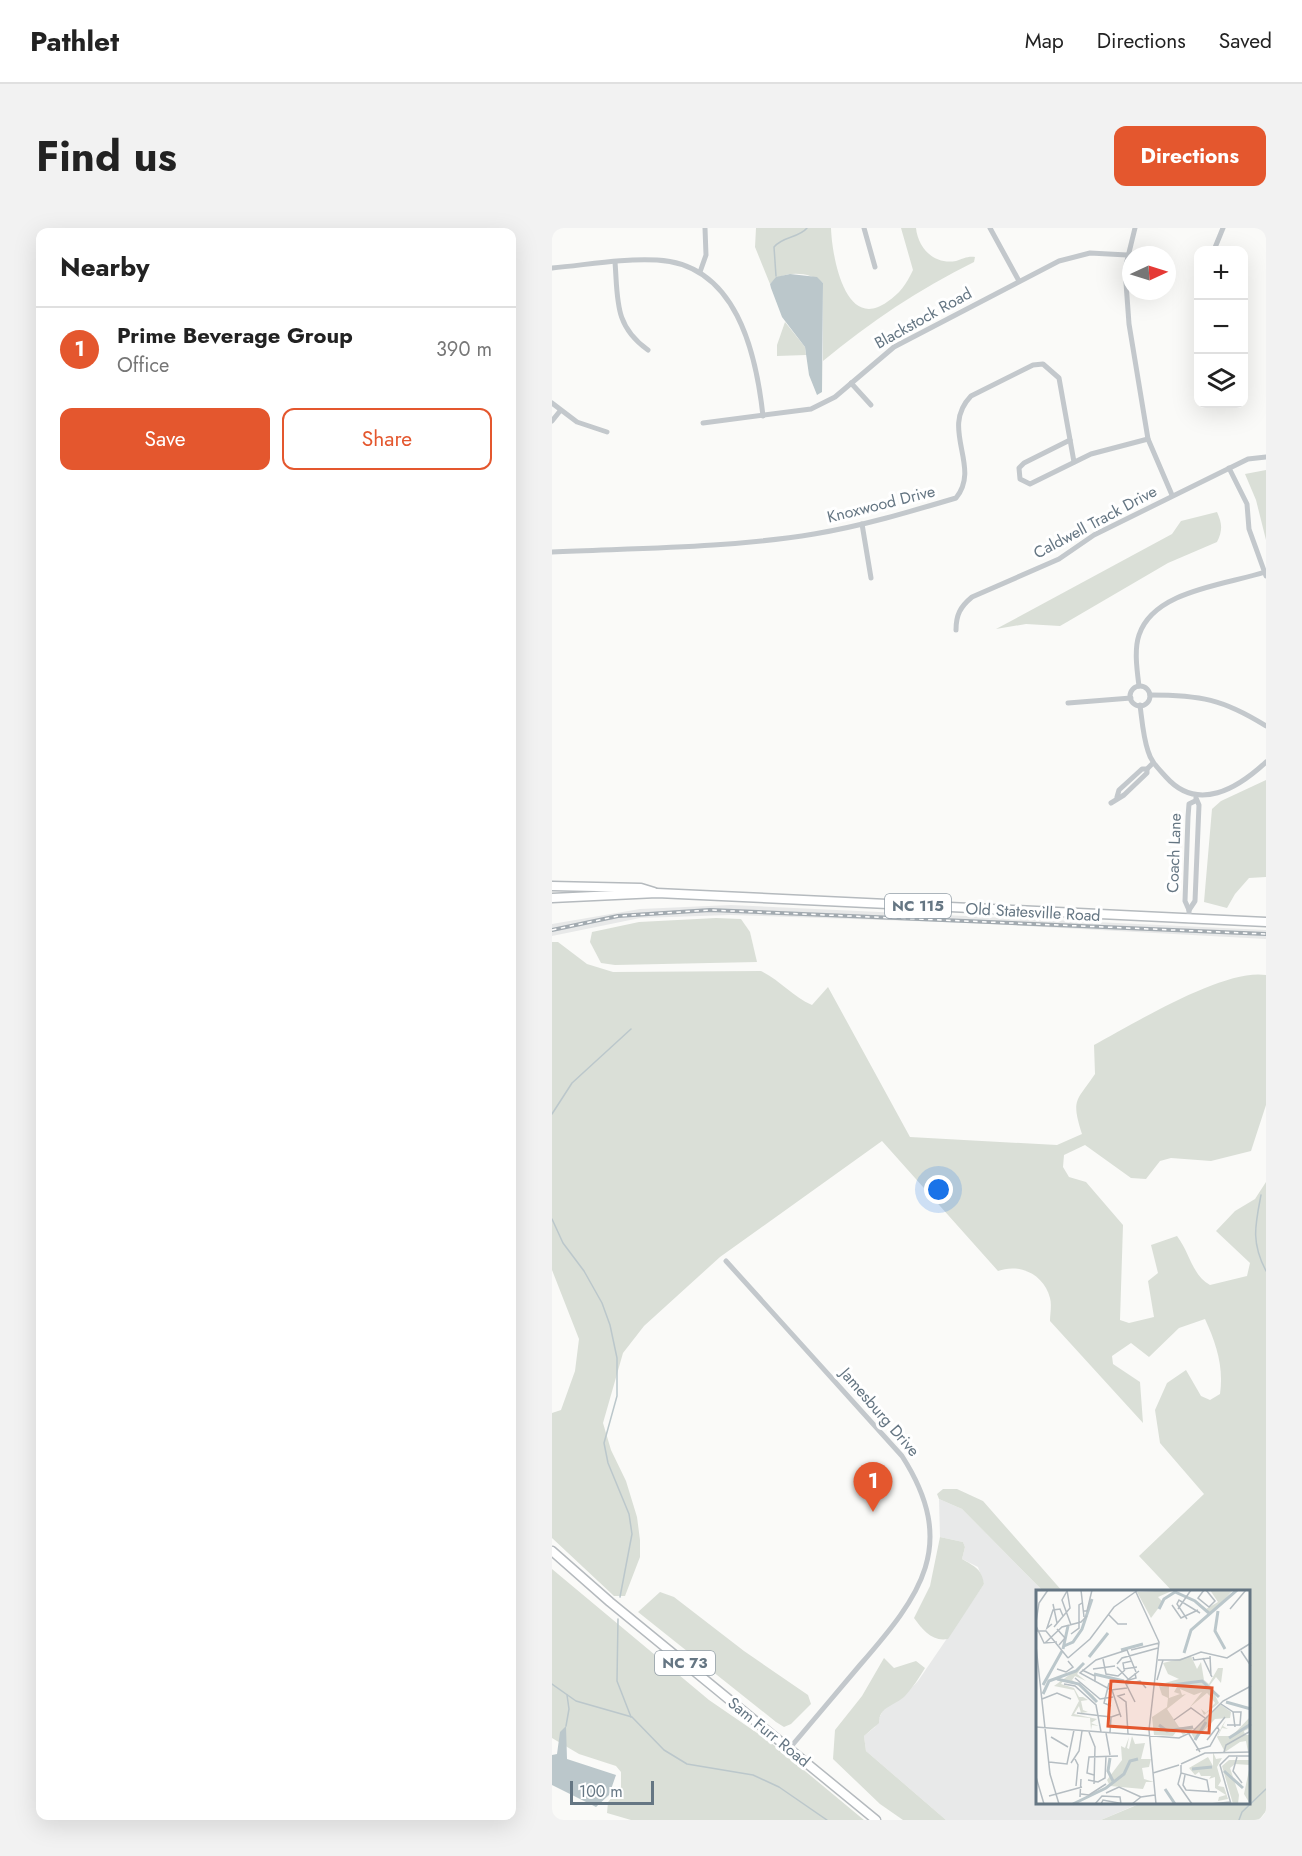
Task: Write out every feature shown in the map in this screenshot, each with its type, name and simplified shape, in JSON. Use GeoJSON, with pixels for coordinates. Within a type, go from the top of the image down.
{"type":"FeatureCollection","features":[{"type":"Feature","properties":{"kind":"main road","name":"Old Statesville Road"},"geometry":{"type":"LineString","coordinates":[[552,885],[640,888],[657,893]]}},
{"type":"Feature","properties":{"kind":"main road","name":"Old Statesville Road"},"geometry":{"type":"LineString","coordinates":[[552,898],[657,893],[1266,922]]}},
{"type":"Feature","properties":{"kind":"main road","name":"Sam Furr Road"},"geometry":{"type":"LineString","coordinates":[[552,1551],[610,1602],[876,1820]]}},
{"type":"Feature","properties":{"kind":"street"},"geometry":{"type":"LineString","coordinates":[[700,272],[706,255],[705,228]]}},
{"type":"Feature","properties":{"kind":"street"},"geometry":{"type":"LineString","coordinates":[[864,228],[875,267]]}},
{"type":"Feature","properties":{"kind":"street"},"geometry":{"type":"LineString","coordinates":[[990,228],[1019,281]]}},
{"type":"Feature","properties":{"kind":"street"},"geometry":{"type":"LineString","coordinates":[[1130,246],[1135,228]]}},
{"type":"Feature","properties":{"kind":"street"},"geometry":{"type":"LineString","coordinates":[[1216,246],[1223,228]]}},
{"type":"Feature","properties":{"kind":"street","name":"Blackstock Road"},"geometry":{"type":"LineString","coordinates":[[703,423],[811,409],[828,401],[894,347],[1019,281],[1072,256],[1099,252],[1122,254]]}},
{"type":"Feature","properties":{"kind":"street"},"geometry":{"type":"LineString","coordinates":[[552,268],[657,259],[674,262],[700,272],[719,288],[743,329],[757,369],[763,416]]}},
{"type":"Feature","properties":{"kind":"street"},"geometry":{"type":"LineString","coordinates":[[615,262],[621,319],[630,335],[648,350]]}},
{"type":"Feature","properties":{"kind":"street"},"geometry":{"type":"LineString","coordinates":[[1126,300],[1148,439],[1172,495]]}},
{"type":"Feature","properties":{"kind":"street","name":"Knoxwood Drive"},"geometry":{"type":"LineString","coordinates":[[552,552],[757,540],[814,534],[862,524],[956,498],[965,481],[957,423],[963,404],[971,396],[1033,364],[1043,364],[1059,378],[1074,462]]}},
{"type":"Feature","properties":{"kind":"street"},"geometry":{"type":"LineString","coordinates":[[851,383],[871,405]]}},
{"type":"Feature","properties":{"kind":"street"},"geometry":{"type":"LineString","coordinates":[[552,403],[560,411],[587,426],[607,432]]}},
{"type":"Feature","properties":{"kind":"street"},"geometry":{"type":"LineString","coordinates":[[552,421],[560,411]]}},
{"type":"Feature","properties":{"kind":"street"},"geometry":{"type":"LineString","coordinates":[[1070,440],[1024,463],[1018,473],[1024,483],[1030,484],[1074,462],[1148,439]]}},
{"type":"Feature","properties":{"kind":"street","name":"Caldwell Track Drive"},"geometry":{"type":"LineString","coordinates":[[956,630],[956,619],[961,606],[972,597],[1059,559],[1094,535],[1172,495],[1248,459],[1266,457]]}},
{"type":"Feature","properties":{"kind":"street"},"geometry":{"type":"LineString","coordinates":[[1139,686],[1137,664],[1140,634],[1158,608],[1176,597],[1265,574],[1249,529],[1247,504],[1229,468]]}},
{"type":"Feature","properties":{"kind":"street"},"geometry":{"type":"LineString","coordinates":[[862,524],[871,578]]}},
{"type":"Feature","properties":{"kind":"street"},"geometry":{"type":"LineString","coordinates":[[1131,698],[1133,689],[1139,686],[1148,689],[1150,695],[1146,703],[1140,705]]}},
{"type":"Feature","properties":{"kind":"street"},"geometry":{"type":"LineString","coordinates":[[1150,695],[1202,697],[1227,705],[1266,726]]}},
{"type":"Feature","properties":{"kind":"street"},"geometry":{"type":"LineString","coordinates":[[1068,703],[1131,698],[1140,705],[1148,752],[1154,763],[1177,789],[1196,798],[1235,787],[1266,762]]}},
{"type":"Feature","properties":{"kind":"street"},"geometry":{"type":"LineString","coordinates":[[1111,803],[1117,797],[1119,790],[1134,776],[1154,763]]}},
{"type":"Feature","properties":{"kind":"street","name":"Coach Lane"},"geometry":{"type":"LineString","coordinates":[[1189,910],[1195,901],[1200,805],[1196,798],[1189,804],[1185,901],[1189,910],[1189,920]]}},
{"type":"Feature","properties":{"kind":"street"},"geometry":{"type":"LineString","coordinates":[[1187,852],[1197,852]]}},
{"type":"Feature","properties":{"kind":"street","name":"Jamesburg Drive"},"geometry":{"type":"LineString","coordinates":[[726,1261],[902,1456],[923,1492],[928,1515],[930,1537],[927,1564],[918,1591],[909,1606],[789,1749]]}},
{"type":"Feature","properties":{"kind":"shaded area"},"geometry":{"type":"Polygon","coordinates":[[[756,228],[831,228],[834,256],[844,287],[851,299],[861,307],[873,309],[887,302],[899,292],[913,270],[901,228],[916,228],[920,242],[928,254],[934,258],[948,262],[975,257],[974,262],[914,295],[823,361],[823,283],[811,276],[788,274],[775,279],[770,284],[755,247],[756,228]]]}},
{"type":"Feature","properties":{"kind":"shaded area"},"geometry":{"type":"Polygon","coordinates":[[[790,274],[817,277],[823,283],[822,392],[817,395],[809,375],[805,347],[782,317],[770,284],[776,277],[790,274]]]}},
{"type":"Feature","properties":{"kind":"shaded area"},"geometry":{"type":"Polygon","coordinates":[[[785,322],[805,347],[806,355],[777,356],[777,345],[785,322]]]}},
{"type":"Feature","properties":{"kind":"shaded area"},"geometry":{"type":"Polygon","coordinates":[[[1266,470],[1266,540],[1256,500],[1245,474],[1266,470]]]}},
{"type":"Feature","properties":{"kind":"shaded area"},"geometry":{"type":"Polygon","coordinates":[[[1217,512],[1221,527],[1217,542],[1168,563],[1060,626],[1026,624],[996,629],[1172,534],[1181,521],[1217,512]]]}},
{"type":"Feature","properties":{"kind":"shaded area"},"geometry":{"type":"Polygon","coordinates":[[[1266,780],[1266,877],[1249,878],[1235,894],[1227,908],[1204,902],[1212,809],[1221,801],[1266,780]]]}},
{"type":"Feature","properties":{"kind":"shaded area"},"geometry":{"type":"Polygon","coordinates":[[[731,905],[1266,930],[1266,939],[972,923],[730,915],[640,918],[552,936],[552,924],[640,909],[731,905]]]}},
{"type":"Feature","properties":{"kind":"shaded area"},"geometry":{"type":"Polygon","coordinates":[[[741,919],[750,932],[757,962],[615,965],[601,963],[590,942],[592,932],[639,922],[741,919]]]}},
{"type":"Feature","properties":{"kind":"shaded area"},"geometry":{"type":"Polygon","coordinates":[[[552,942],[558,942],[587,964],[613,972],[761,971],[812,1005],[828,987],[910,1137],[1057,1145],[1082,1134],[1076,1107],[1077,1101],[1095,1074],[1094,1045],[1179,999],[1203,989],[1248,975],[1266,975],[1266,1105],[1251,1151],[1211,1161],[1171,1158],[1160,1161],[1146,1179],[1131,1178],[1085,1145],[1064,1155],[1063,1167],[1069,1177],[1086,1182],[1123,1225],[1120,1320],[1129,1323],[1154,1317],[1148,1281],[1158,1273],[1151,1245],[1177,1236],[1199,1276],[1210,1285],[1247,1276],[1250,1263],[1216,1231],[1235,1211],[1255,1199],[1266,1182],[1266,1811],[1259,1820],[1101,1820],[1137,1805],[1251,1805],[1251,1590],[1171,1590],[1139,1556],[1204,1494],[1160,1443],[1155,1410],[1167,1383],[1186,1370],[1201,1396],[1210,1400],[1220,1394],[1221,1374],[1218,1355],[1205,1319],[1179,1328],[1149,1357],[1131,1343],[1112,1356],[1113,1364],[1140,1382],[1143,1423],[1050,1321],[1051,1301],[1042,1283],[1030,1272],[1014,1268],[998,1271],[882,1141],[720,1257],[644,1326],[623,1353],[603,1423],[611,1450],[626,1481],[637,1517],[640,1557],[625,1596],[614,1596],[552,1538],[552,1413],[561,1410],[575,1371],[579,1339],[552,1270],[552,942]]]}},
{"type":"Feature","properties":{"kind":"shaded area"},"geometry":{"type":"Polygon","coordinates":[[[943,1489],[957,1489],[983,1501],[1061,1590],[1042,1590],[962,1509],[939,1499],[937,1494],[943,1489]]]}},
{"type":"Feature","properties":{"kind":"shaded area"},"geometry":{"type":"Polygon","coordinates":[[[939,1499],[962,1509],[1042,1590],[1036,1590],[1036,1805],[1136,1805],[1101,1820],[946,1820],[866,1751],[864,1736],[875,1727],[884,1708],[902,1698],[918,1681],[984,1584],[978,1567],[962,1559],[965,1547],[963,1542],[940,1537],[939,1499]]]}},
{"type":"Feature","properties":{"kind":"shaded area"},"geometry":{"type":"Polygon","coordinates":[[[940,1537],[963,1542],[965,1547],[962,1559],[979,1571],[984,1584],[948,1639],[937,1639],[928,1634],[914,1618],[930,1586],[940,1537]]]}},
{"type":"Feature","properties":{"kind":"shaded area"},"geometry":{"type":"Polygon","coordinates":[[[552,1569],[709,1700],[770,1742],[864,1820],[631,1820],[607,1813],[608,1802],[621,1787],[621,1772],[616,1766],[579,1754],[552,1738],[552,1569]]]}},
{"type":"Feature","properties":{"kind":"shaded area"},"geometry":{"type":"Polygon","coordinates":[[[660,1592],[674,1597],[744,1651],[808,1695],[811,1704],[791,1724],[784,1727],[776,1722],[638,1612],[660,1592]]]}},
{"type":"Feature","properties":{"kind":"shaded area"},"geometry":{"type":"Polygon","coordinates":[[[884,1658],[894,1668],[916,1661],[925,1668],[905,1696],[885,1710],[879,1723],[864,1736],[866,1751],[946,1820],[903,1820],[880,1804],[833,1759],[835,1730],[862,1696],[884,1658]]]}},
{"type":"Feature","properties":{"kind":"shaded area"},"geometry":{"type":"Polygon","coordinates":[[[566,1726],[567,1759],[616,1775],[609,1795],[596,1807],[552,1785],[552,1755],[557,1754],[560,1732],[566,1726]]]}},
{"type":"Feature","properties":{"kind":"waterway"},"geometry":{"type":"LineString","coordinates":[[776,276],[774,247],[807,228]]}},
{"type":"Feature","properties":{"kind":"waterway"},"geometry":{"type":"LineString","coordinates":[[552,1114],[572,1083],[631,1029]]}},
{"type":"Feature","properties":{"kind":"waterway"},"geometry":{"type":"LineString","coordinates":[[1261,1195],[1256,1242],[1266,1271]]}},
{"type":"Feature","properties":{"kind":"waterway"},"geometry":{"type":"LineString","coordinates":[[552,1219],[563,1243],[584,1271],[602,1303],[610,1325],[617,1358],[617,1396],[604,1443],[608,1463],[629,1514],[632,1534],[620,1597]]}},
{"type":"Feature","properties":{"kind":"waterway"},"geometry":{"type":"LineString","coordinates":[[618,1619],[617,1681],[631,1717]]}},
{"type":"Feature","properties":{"kind":"waterway"},"geometry":{"type":"LineString","coordinates":[[552,1684],[576,1701],[632,1717],[664,1750],[687,1764],[753,1775],[779,1787],[827,1820]]}},
{"type":"Feature","properties":{"kind":"waterway"},"geometry":{"type":"LineString","coordinates":[[566,1726],[569,1709],[567,1695]]}},
{"type":"Feature","properties":{"kind":"waterway"},"geometry":{"type":"LineString","coordinates":[[1251,1803],[1266,1789]]}},
{"type":"Feature","properties":{"kind":"waterway"},"geometry":{"type":"LineString","coordinates":[[1239,1820],[1242,1812],[1249,1805]]}},
{"type":"Feature","properties":{"kind":"railway"},"geometry":{"type":"LineString","coordinates":[[552,930],[618,916],[710,910],[1266,934]]}},
{"type":"Feature","properties":{"kind":"place","name":"Prime Beverage Group"},"geometry":{"type":"Point","coordinates":[873,1512]}}]}
